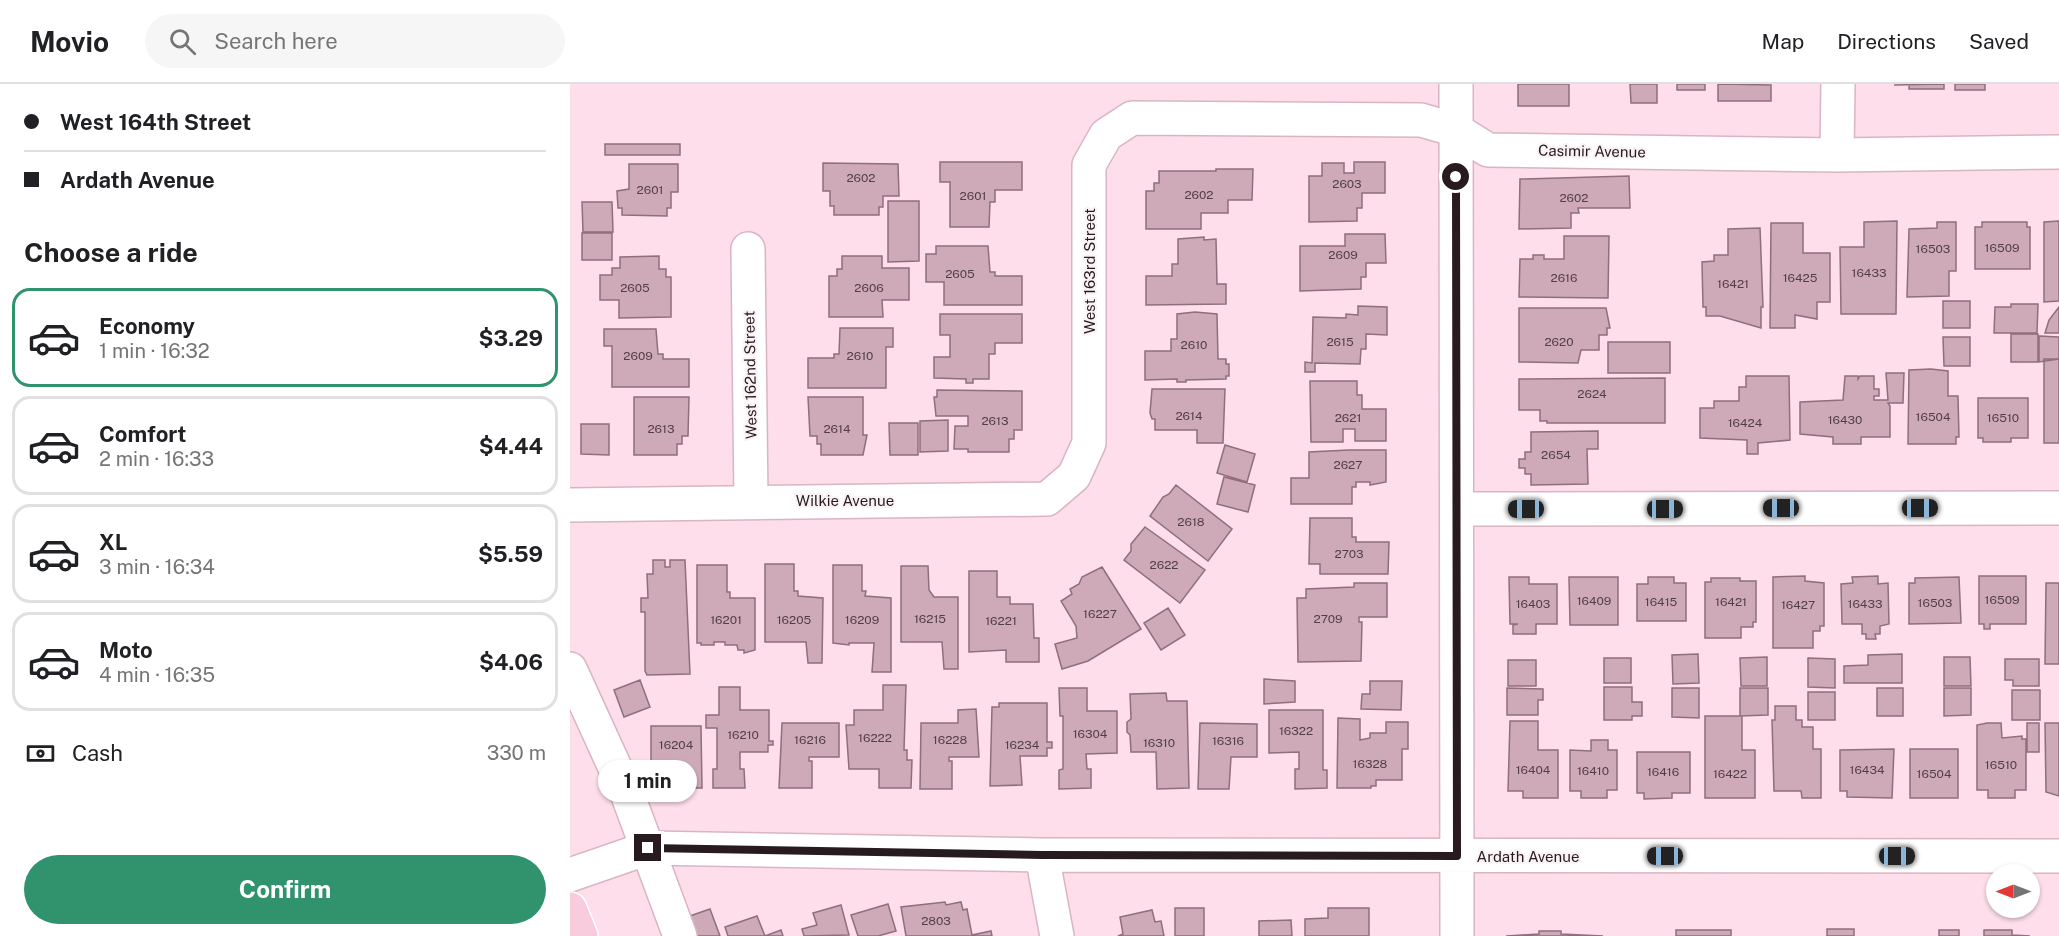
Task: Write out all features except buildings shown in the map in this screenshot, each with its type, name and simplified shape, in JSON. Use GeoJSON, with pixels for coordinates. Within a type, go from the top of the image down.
{"type":"FeatureCollection","features":[{"type":"Feature","properties":{"kind":"main road"},"geometry":{"type":"LineString","coordinates":[[570,909],[581,936]]}},
{"type":"Feature","properties":{"kind":"street"},"geometry":{"type":"LineString","coordinates":[[1456,84],[1457,936]]}},
{"type":"Feature","properties":{"kind":"street"},"geometry":{"type":"LineString","coordinates":[[1837,155],[1838,84]]}},
{"type":"Feature","properties":{"kind":"street","name":"Casimir Avenue"},"geometry":{"type":"LineString","coordinates":[[1132,118],[1421,120],[1456,130],[1488,150],[1837,155],[2059,152]]}},
{"type":"Feature","properties":{"kind":"street","name":"West 163rd Street"},"geometry":{"type":"LineString","coordinates":[[1089,443],[1089,165],[1106,135],[1132,118]]}},
{"type":"Feature","properties":{"kind":"street","name":"West 162nd Street"},"geometry":{"type":"LineString","coordinates":[[748,249],[751,501]]}},
{"type":"Feature","properties":{"kind":"street","name":"Wilkie Avenue"},"geometry":{"type":"LineString","coordinates":[[570,505],[1047,499],[1074,476],[1089,443]]}},
{"type":"Feature","properties":{"kind":"street"},"geometry":{"type":"LineString","coordinates":[[1457,509],[2059,508]]}},
{"type":"Feature","properties":{"kind":"street"},"geometry":{"type":"LineString","coordinates":[[570,669],[648,848],[680,936]]}},
{"type":"Feature","properties":{"kind":"street","name":"Ardath Avenue"},"geometry":{"type":"LineString","coordinates":[[570,875],[648,848],[1042,855],[2059,856]]}},
{"type":"Feature","properties":{"kind":"street"},"geometry":{"type":"LineString","coordinates":[[1042,855],[1057,936]]}},
{"type":"Feature","properties":{"kind":"route"},"geometry":{"type":"LineString","coordinates":[[648,848],[1042,855],[1457,856],[1456,177]]}}]}
